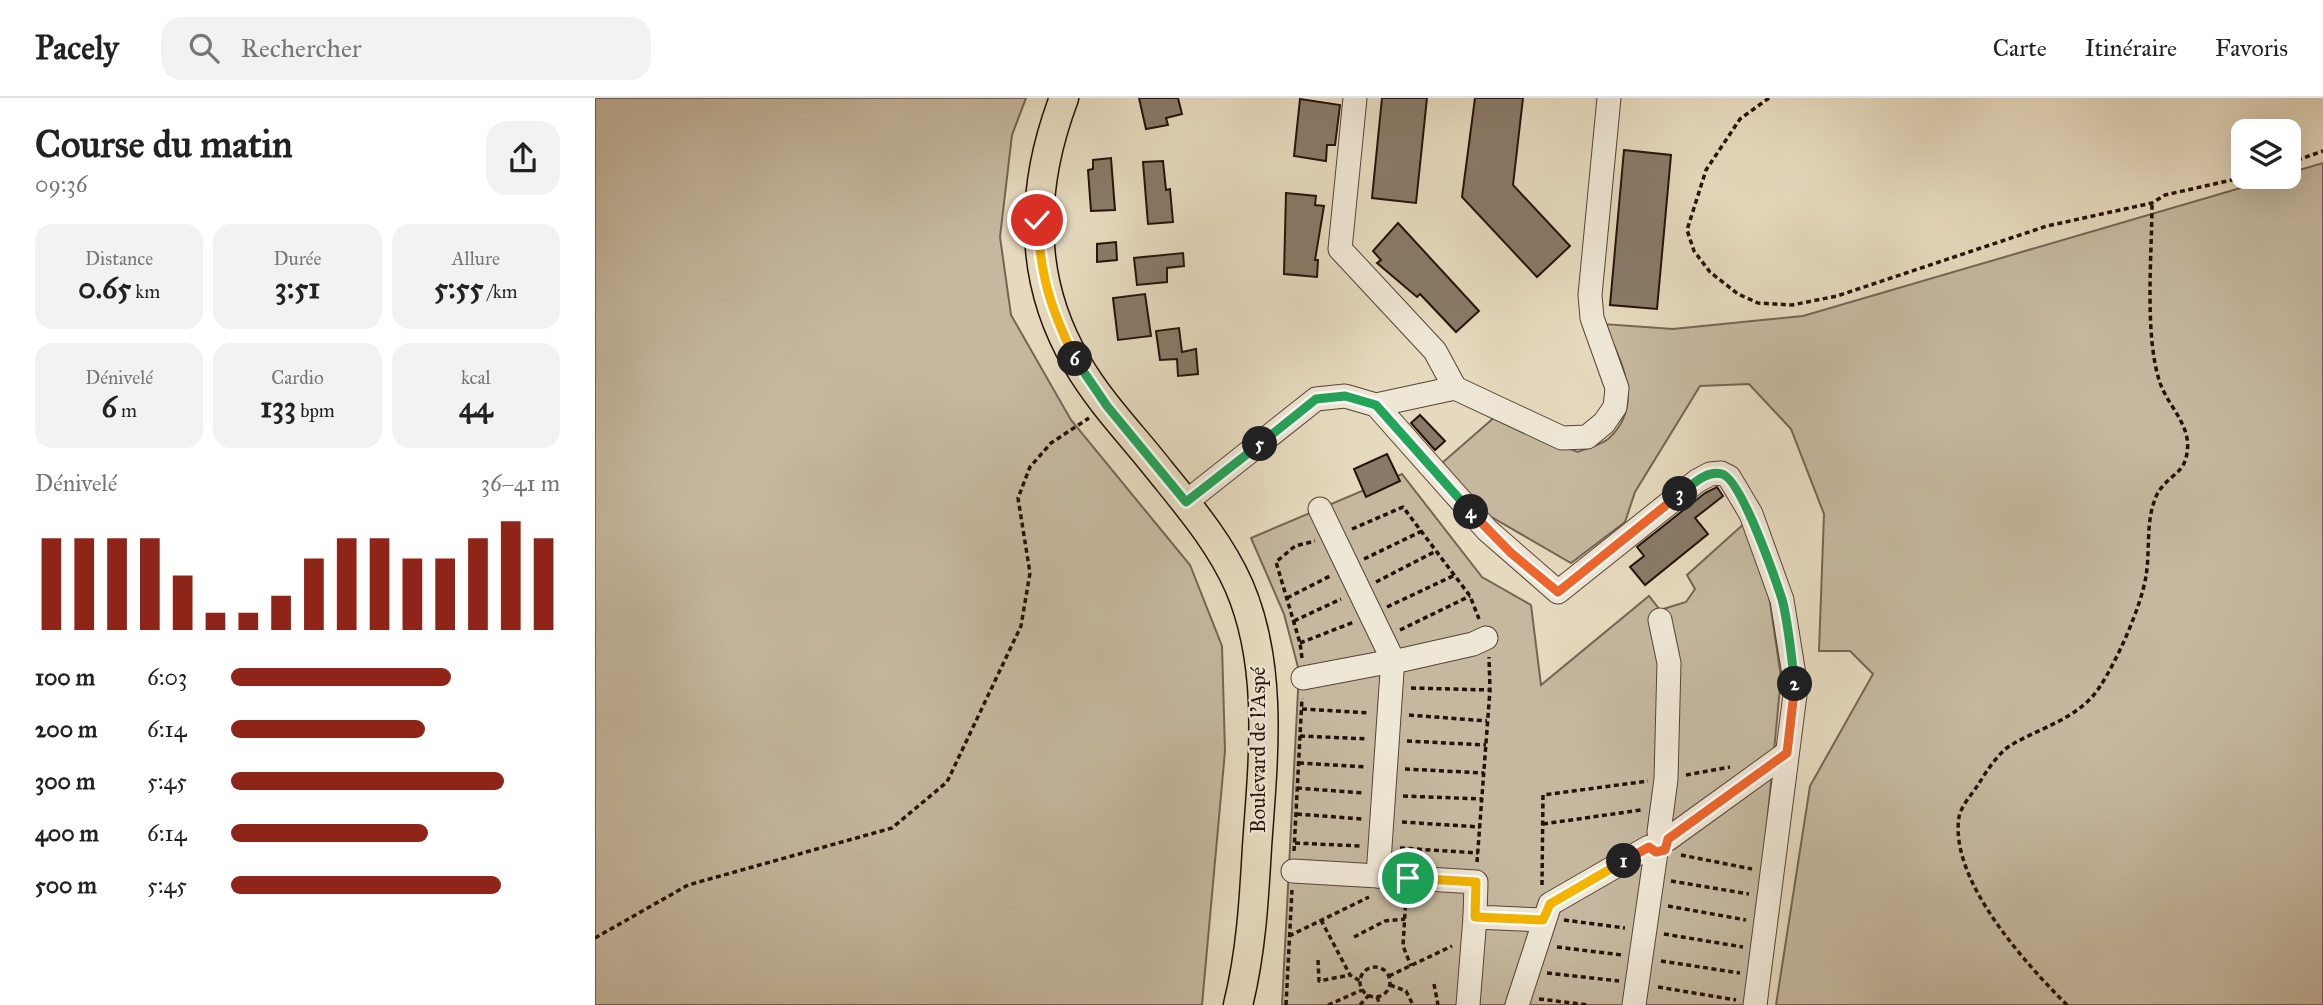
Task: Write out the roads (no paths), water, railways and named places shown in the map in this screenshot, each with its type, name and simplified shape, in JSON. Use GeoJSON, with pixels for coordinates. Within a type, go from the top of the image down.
{"type":"FeatureCollection","features":[{"type":"Feature","properties":{"kind":"main road","name":"Boulevard de l'Aspé"},"geometry":{"type":"LineString","coordinates":[[1064,98],[1046,161],[1037,220],[1040,264],[1053,315],[1077,363],[1107,406],[1209,530],[1238,584],[1252,622],[1259,656],[1263,700],[1261,792],[1251,934],[1238,1005]]}},
{"type":"Feature","properties":{"kind":"lane"},"geometry":{"type":"LineString","coordinates":[[1355,98],[1340,249],[1436,351],[1455,388]]}},
{"type":"Feature","properties":{"kind":"lane"},"geometry":{"type":"LineString","coordinates":[[1186,502],[1316,399],[1345,396],[1376,405],[1455,388],[1562,438],[1587,437],[1604,423],[1615,407],[1617,388],[1592,318],[1590,295],[1609,98]]}},
{"type":"Feature","properties":{"kind":"lane"},"geometry":{"type":"LineString","coordinates":[[1376,405],[1487,530],[1558,592],[1697,481],[1710,474],[1721,473],[1729,477],[1751,514],[1782,600],[1796,687],[1755,1005]]}},
{"type":"Feature","properties":{"kind":"lane"},"geometry":{"type":"LineString","coordinates":[[1320,509],[1390,662],[1378,876]]}},
{"type":"Feature","properties":{"kind":"lane"},"geometry":{"type":"LineString","coordinates":[[1634,1005],[1659,844],[1666,779],[1669,663],[1660,620]]}},
{"type":"Feature","properties":{"kind":"lane"},"geometry":{"type":"LineString","coordinates":[[1303,678],[1473,644],[1486,638]]}},
{"type":"Feature","properties":{"kind":"lane"},"geometry":{"type":"LineString","coordinates":[[1474,926],[1547,912],[1659,844],[1787,753]]}},
{"type":"Feature","properties":{"kind":"lane"},"geometry":{"type":"LineString","coordinates":[[1293,871],[1476,882],[1468,1005]]}},
{"type":"Feature","properties":{"kind":"lane"},"geometry":{"type":"LineString","coordinates":[[1519,1001],[1547,912]]}}]}
